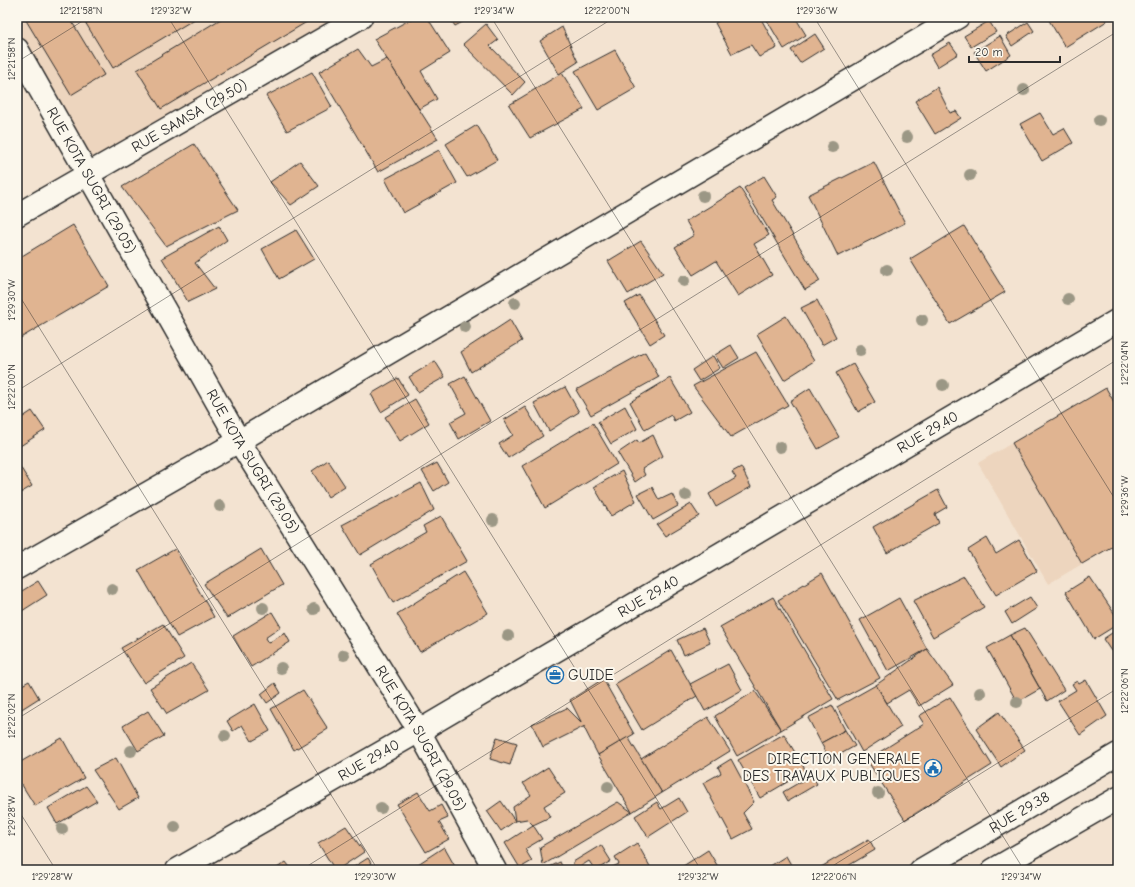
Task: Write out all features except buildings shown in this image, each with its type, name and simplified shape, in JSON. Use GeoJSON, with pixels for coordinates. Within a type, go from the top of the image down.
{"type":"FeatureCollection","features":[{"type":"Feature","properties":{"kind":"street","name":"RUE SAMSA (29.50)"},"geometry":{"type":"LineString","coordinates":[[17,216],[362,17]]}},
{"type":"Feature","properties":{"kind":"street"},"geometry":{"type":"LineString","coordinates":[[17,568],[239,441],[958,17]]}},
{"type":"Feature","properties":{"kind":"street","name":"RUE KOTA SUGRI (29.05)"},"geometry":{"type":"LineString","coordinates":[[17,49],[239,441],[419,732],[495,870]]}},
{"type":"Feature","properties":{"kind":"street","name":"RUE 29.40"},"geometry":{"type":"LineString","coordinates":[[177,870],[419,732],[1118,320]]}},
{"type":"Feature","properties":{"kind":"street","name":"RUE 29.38"},"geometry":{"type":"LineString","coordinates":[[921,870],[1118,754]]}},
{"type":"Feature","properties":{"kind":"street"},"geometry":{"type":"LineString","coordinates":[[993,870],[1118,798]]}},
{"type":"Feature","properties":{"kind":"shaded area"},"geometry":{"type":"Polygon","coordinates":[[[17,17],[342,17],[89,167],[17,44],[17,17]]]}},
{"type":"Feature","properties":{"kind":"shaded area"},"geometry":{"type":"Polygon","coordinates":[[[1012,443],[1082,564],[1048,584],[978,463],[1012,443]]]}},
{"type":"Feature","properties":{"kind":"place","name":"GUIDE"},"geometry":{"type":"Point","coordinates":[555,675]}},
{"type":"Feature","properties":{"kind":"place","name":"DIRECTION GENERALE DES TRAVAUX PUBLIQUES"},"geometry":{"type":"Point","coordinates":[933,768]}}]}
